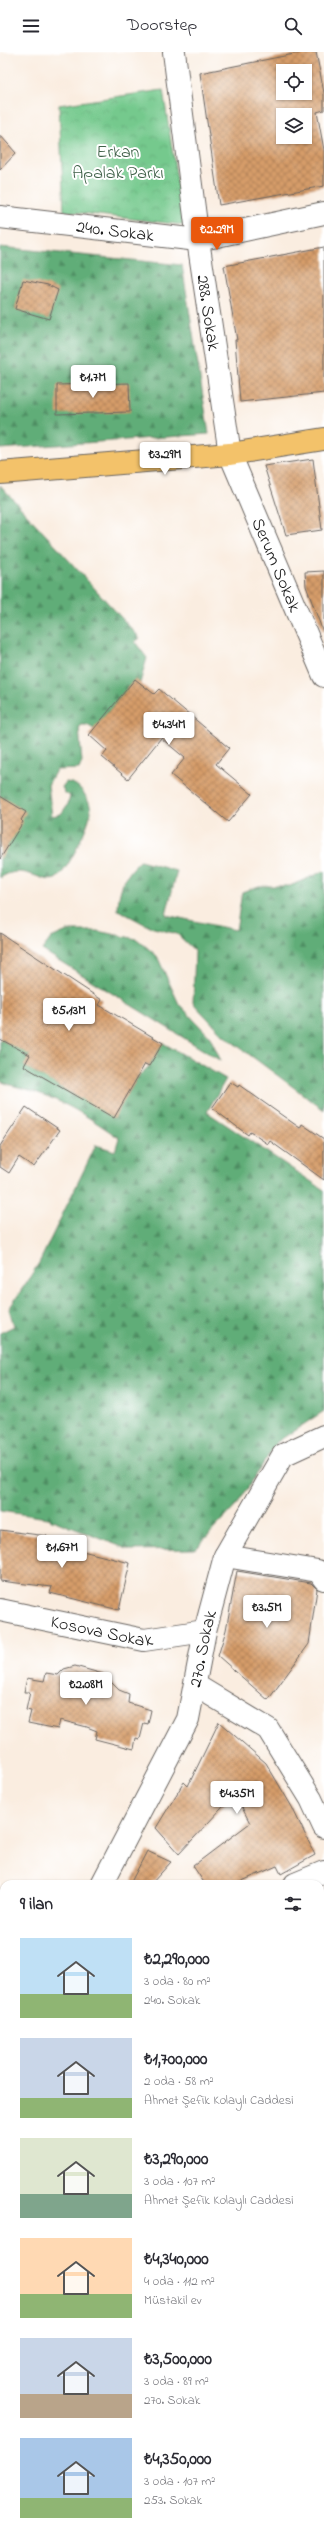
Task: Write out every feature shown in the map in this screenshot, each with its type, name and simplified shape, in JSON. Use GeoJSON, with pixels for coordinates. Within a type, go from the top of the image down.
{"type":"FeatureCollection","features":[{"type":"Feature","properties":{"kind":"main road"},"geometry":{"type":"LineString","coordinates":[[0,473],[230,454],[324,439]]}},
{"type":"Feature","properties":{"kind":"street","name":"288. Sokak"},"geometry":{"type":"LineString","coordinates":[[174,52],[198,240],[230,454]]}},
{"type":"Feature","properties":{"kind":"street","name":"240. Sokak"},"geometry":{"type":"LineString","coordinates":[[0,217],[198,240],[324,213]]}},
{"type":"Feature","properties":{"kind":"street","name":"Serum Sokak"},"geometry":{"type":"LineString","coordinates":[[230,454],[323,668]]}},
{"type":"Feature","properties":{"kind":"street","name":"270. Sokak"},"geometry":{"type":"LineString","coordinates":[[104,1880],[188,1719],[205,1631],[225,1556],[283,1455],[324,1436]]}},
{"type":"Feature","properties":{"kind":"street"},"geometry":{"type":"LineString","coordinates":[[225,1556],[318,1571],[324,1579]]}},
{"type":"Feature","properties":{"kind":"street","name":"Kosova Sokak"},"geometry":{"type":"LineString","coordinates":[[0,1610],[144,1640],[205,1631]]}},
{"type":"Feature","properties":{"kind":"street"},"geometry":{"type":"LineString","coordinates":[[195,1685],[268,1729],[311,1799],[324,1827]]}},
{"type":"Feature","properties":{"kind":"street"},"geometry":{"type":"LineString","coordinates":[[305,1880],[324,1872]]}},
{"type":"Feature","properties":{"kind":"green space","name":"Erkan Apalak Parkı"},"geometry":{"type":"Polygon","coordinates":[[[163,90],[184,225],[64,211],[59,105],[163,90]]]}},
{"type":"Feature","properties":{"kind":"green space"},"geometry":{"type":"Polygon","coordinates":[[[0,247],[182,265],[209,434],[0,449],[0,247]]]}},
{"type":"Feature","properties":{"kind":"green space"},"geometry":{"type":"Polygon","coordinates":[[[0,485],[140,638],[135,642],[147,658],[140,683],[135,679],[94,729],[87,725],[82,725],[79,728],[82,762],[79,769],[56,770],[48,785],[52,816],[61,814],[68,804],[70,796],[65,793],[62,787],[66,782],[77,785],[82,790],[89,802],[91,811],[85,830],[65,869],[60,876],[50,880],[31,874],[16,872],[0,878],[0,485]]]}},
{"type":"Feature","properties":{"kind":"green space"},"geometry":{"type":"Polygon","coordinates":[[[140,861],[177,871],[166,915],[236,930],[242,892],[259,886],[290,886],[324,871],[324,1110],[223,1035],[193,1003],[195,951],[177,934],[150,927],[118,910],[119,895],[123,883],[126,877],[140,861]]]}},
{"type":"Feature","properties":{"kind":"green space"},"geometry":{"type":"Polygon","coordinates":[[[67,931],[97,931],[137,939],[157,956],[179,1004],[210,1037],[221,1061],[42,950],[51,938],[67,931]]]}},
{"type":"Feature","properties":{"kind":"green space"},"geometry":{"type":"Polygon","coordinates":[[[26,1022],[47,1026],[24,1066],[114,1117],[137,1078],[149,1066],[163,1043],[226,1079],[207,1112],[324,1190],[324,1411],[277,1442],[237,1505],[195,1549],[130,1550],[47,1518],[0,1511],[0,1333],[14,1326],[9,1309],[39,1263],[96,1145],[115,1151],[119,1138],[90,1118],[60,1102],[33,1091],[0,1081],[0,1039],[13,1046],[26,1022]]]}},
{"type":"Feature","properties":{"kind":"building"},"geometry":{"type":"Polygon","coordinates":[[[304,52],[316,52],[324,93],[324,110],[317,112],[324,150],[324,186],[219,205],[200,73],[304,52]]]}},
{"type":"Feature","properties":{"kind":"building"},"geometry":{"type":"Polygon","coordinates":[[[0,135],[16,153],[0,170],[0,135]]]}},
{"type":"Feature","properties":{"kind":"building"},"geometry":{"type":"Polygon","coordinates":[[[324,247],[324,393],[240,402],[235,340],[237,340],[224,266],[324,247]]]}},
{"type":"Feature","properties":{"kind":"building"},"geometry":{"type":"Polygon","coordinates":[[[23,280],[48,285],[58,290],[49,319],[15,309],[23,280]]]}},
{"type":"Feature","properties":{"kind":"building"},"geometry":{"type":"Polygon","coordinates":[[[129,383],[130,412],[57,414],[57,385],[129,383]]]}},
{"type":"Feature","properties":{"kind":"building"},"geometry":{"type":"Polygon","coordinates":[[[313,459],[322,530],[286,535],[264,466],[313,459]]]}},
{"type":"Feature","properties":{"kind":"building"},"geometry":{"type":"Polygon","coordinates":[[[324,571],[323,632],[306,586],[305,572],[324,571]]]}},
{"type":"Feature","properties":{"kind":"building"},"geometry":{"type":"Polygon","coordinates":[[[135,679],[154,694],[159,689],[229,748],[216,764],[252,794],[228,822],[171,775],[185,758],[161,738],[128,779],[102,757],[107,751],[89,735],[135,679]]]}},
{"type":"Feature","properties":{"kind":"building"},"geometry":{"type":"Polygon","coordinates":[[[0,796],[26,812],[21,820],[23,822],[0,859],[0,796]]]}},
{"type":"Feature","properties":{"kind":"building"},"geometry":{"type":"Polygon","coordinates":[[[0,933],[102,1000],[99,1005],[163,1043],[149,1066],[145,1064],[114,1118],[24,1066],[30,1055],[0,1039],[0,933]]]}},
{"type":"Feature","properties":{"kind":"building"},"geometry":{"type":"Polygon","coordinates":[[[230,1082],[238,1087],[239,1085],[300,1128],[302,1124],[324,1139],[324,1180],[270,1141],[268,1144],[250,1132],[248,1135],[212,1108],[230,1082]]]}},
{"type":"Feature","properties":{"kind":"building"},"geometry":{"type":"Polygon","coordinates":[[[26,1107],[60,1130],[34,1167],[19,1157],[9,1173],[0,1167],[0,1146],[26,1107]]]}},
{"type":"Feature","properties":{"kind":"building"},"geometry":{"type":"Polygon","coordinates":[[[0,1530],[47,1536],[47,1542],[130,1563],[119,1610],[50,1593],[52,1587],[0,1581],[0,1530]]]}},
{"type":"Feature","properties":{"kind":"building"},"geometry":{"type":"Polygon","coordinates":[[[237,1571],[311,1583],[317,1589],[309,1644],[268,1700],[218,1656],[226,1630],[237,1571]]]}},
{"type":"Feature","properties":{"kind":"building"},"geometry":{"type":"Polygon","coordinates":[[[75,1666],[103,1674],[119,1690],[129,1694],[128,1703],[151,1710],[148,1724],[144,1723],[140,1739],[136,1738],[134,1749],[95,1739],[97,1731],[60,1720],[58,1729],[28,1723],[31,1711],[26,1710],[30,1692],[24,1692],[27,1678],[44,1681],[46,1673],[58,1675],[64,1669],[75,1666]]]}},
{"type":"Feature","properties":{"kind":"building"},"geometry":{"type":"Polygon","coordinates":[[[219,1722],[266,1763],[292,1807],[315,1855],[281,1874],[277,1866],[244,1880],[202,1880],[193,1866],[250,1823],[235,1794],[179,1854],[156,1828],[184,1782],[188,1786],[219,1722]]]}},
{"type":"Feature","properties":{"kind":"building"},"geometry":{"type":"Polygon","coordinates":[[[147,1851],[171,1862],[155,1880],[132,1880],[147,1851]]]}}]}
